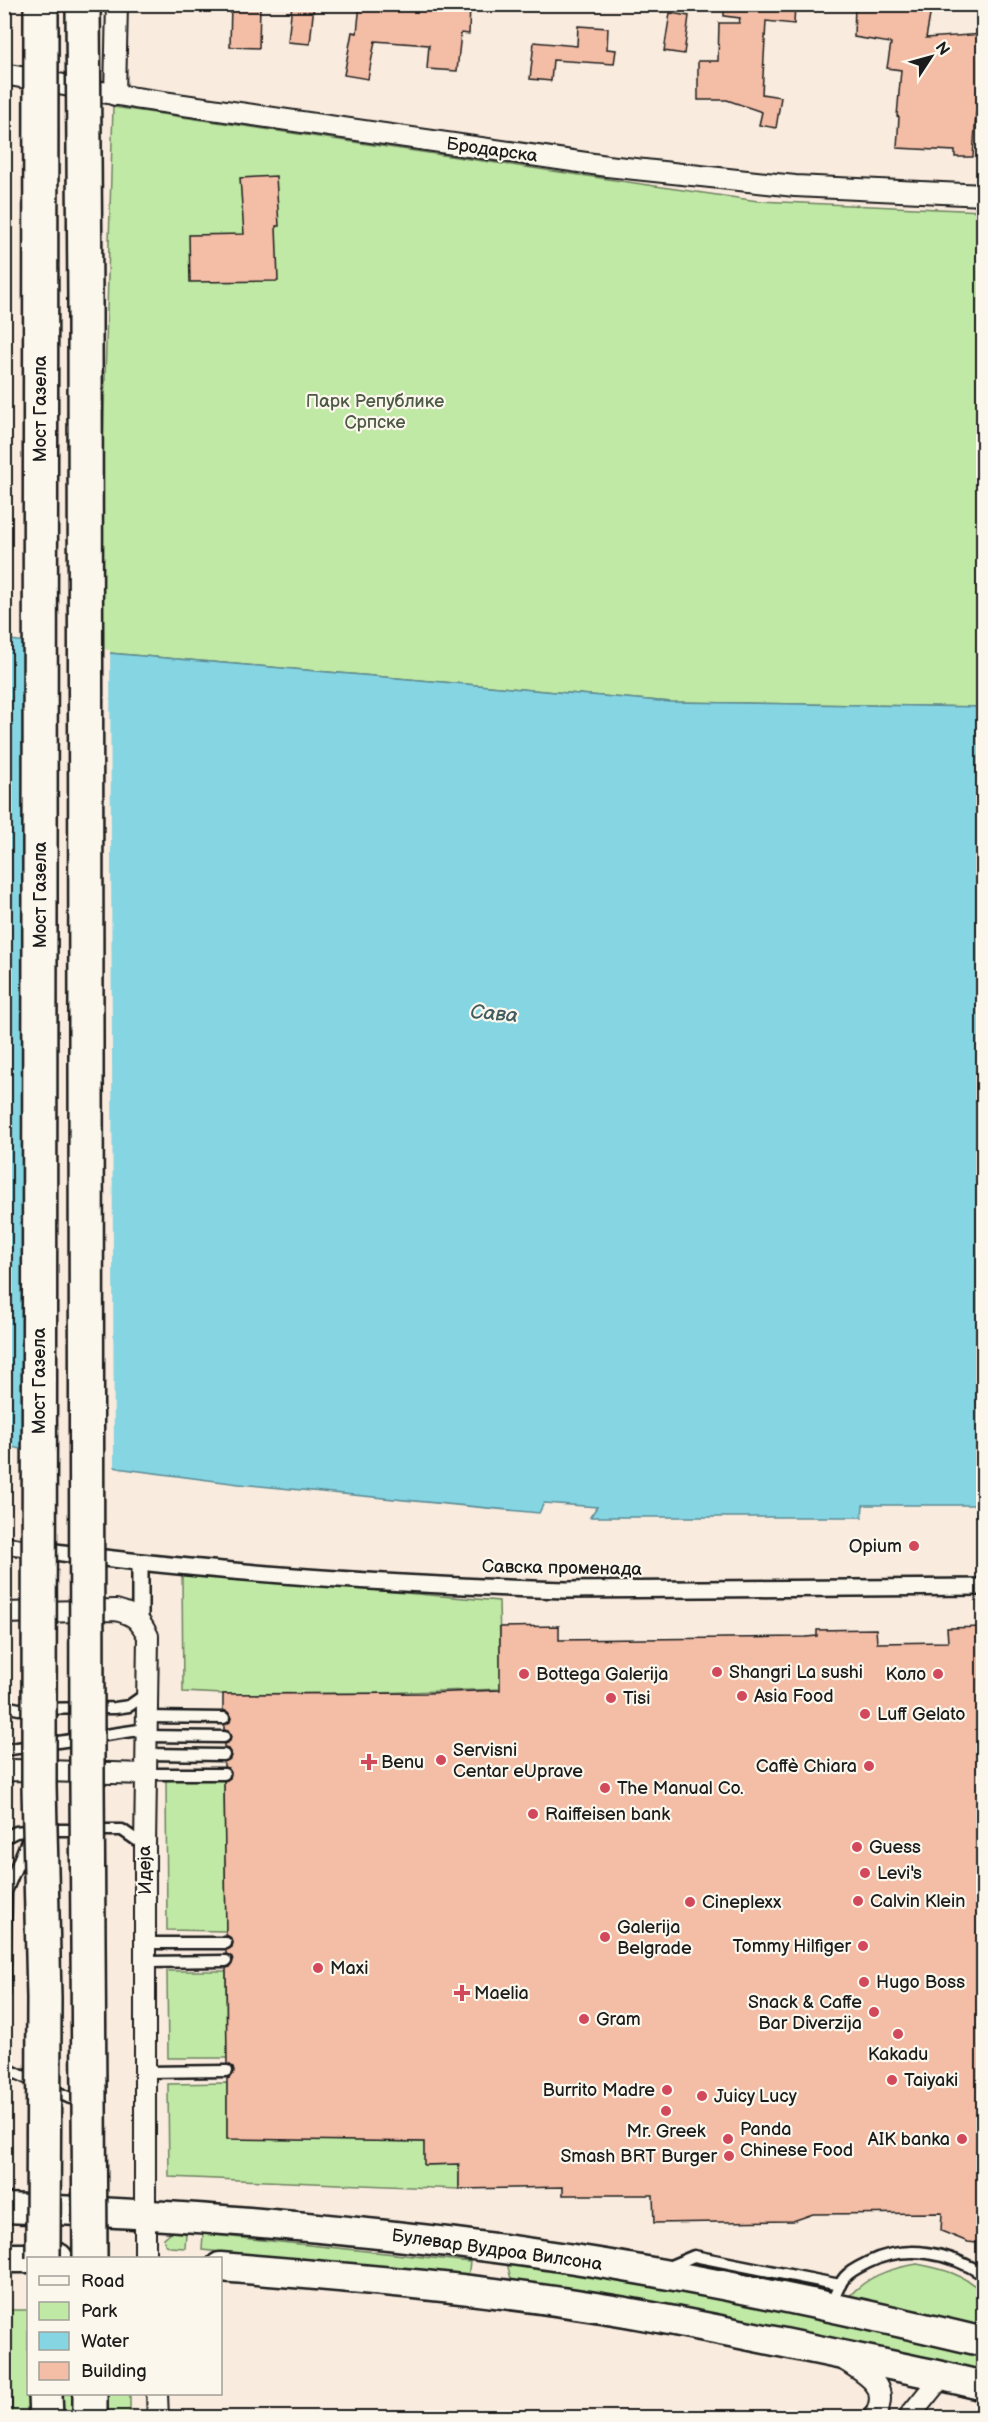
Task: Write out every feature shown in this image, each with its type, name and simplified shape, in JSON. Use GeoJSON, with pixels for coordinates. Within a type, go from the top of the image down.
{"type":"FeatureCollection","features":[{"type":"Feature","properties":{"kind":"highway","name":"Мост Газела"},"geometry":{"type":"LineString","coordinates":[[41,4],[39,1786],[44,1998],[42,2257]]}},
{"type":"Feature","properties":{"kind":"highway"},"geometry":{"type":"LineString","coordinates":[[83,4],[86,300],[87,1784],[90,2257]]}},
{"type":"Feature","properties":{"kind":"highway"},"geometry":{"type":"LineString","coordinates":[[45,2395],[46,2418]]}},
{"type":"Feature","properties":{"kind":"highway"},"geometry":{"type":"LineString","coordinates":[[90,2395],[90,2418]]}},
{"type":"Feature","properties":{"kind":"main road","name":"Булевар Вудроа Вилсона"},"geometry":{"type":"LineString","coordinates":[[4,2208],[98,2211],[306,2226],[540,2254],[835,2296],[984,2342]]}},
{"type":"Feature","properties":{"kind":"main road"},"geometry":{"type":"LineString","coordinates":[[4,2258],[27,2258]]}},
{"type":"Feature","properties":{"kind":"main road"},"geometry":{"type":"LineString","coordinates":[[222,2267],[361,2278],[626,2312],[984,2386]]}},
{"type":"Feature","properties":{"kind":"street"},"geometry":{"type":"LineString","coordinates":[[115,95],[117,4]]}},
{"type":"Feature","properties":{"kind":"street","name":"Бродарска"},"geometry":{"type":"LineString","coordinates":[[4,74],[115,95],[607,166],[795,186],[984,195]]}},
{"type":"Feature","properties":{"kind":"street","name":"Савска променада"},"geometry":{"type":"LineString","coordinates":[[4,1545],[140,1563],[371,1581],[566,1590],[984,1587]]}},
{"type":"Feature","properties":{"kind":"street"},"geometry":{"type":"LineString","coordinates":[[140,1563],[140,1621]]}},
{"type":"Feature","properties":{"kind":"street"},"geometry":{"type":"LineString","coordinates":[[4,1612],[116,1610],[128,1613],[140,1621]]}},
{"type":"Feature","properties":{"kind":"street","name":"Идеја"},"geometry":{"type":"LineString","coordinates":[[140,1621],[148,1636],[145,1774],[145,2257]]}},
{"type":"Feature","properties":{"kind":"street"},"geometry":{"type":"LineString","coordinates":[[4,1772],[13,1770],[145,1774]]}},
{"type":"Feature","properties":{"kind":"street"},"geometry":{"type":"LineString","coordinates":[[836,2354],[875,2382],[881,2391],[880,2404],[874,2418]]}},
{"type":"Feature","properties":{"kind":"street"},"geometry":{"type":"LineString","coordinates":[[908,2418],[942,2376]]}},
{"type":"Feature","properties":{"kind":"street"},"geometry":{"type":"LineString","coordinates":[[157,2395],[158,2418]]}},
{"type":"Feature","properties":{"kind":"lane"},"geometry":{"type":"LineString","coordinates":[[4,1706],[19,1709],[116,1708],[129,1706],[147,1694]]}},
{"type":"Feature","properties":{"kind":"lane"},"geometry":{"type":"LineString","coordinates":[[4,1750],[146,1734],[224,1718]]}},
{"type":"Feature","properties":{"kind":"lane"},"geometry":{"type":"LineString","coordinates":[[146,1734],[224,1737]]}},
{"type":"Feature","properties":{"kind":"lane"},"geometry":{"type":"LineString","coordinates":[[146,1734],[224,1755]]}},
{"type":"Feature","properties":{"kind":"lane"},"geometry":{"type":"LineString","coordinates":[[145,1774],[224,1774]]}},
{"type":"Feature","properties":{"kind":"lane"},"geometry":{"type":"LineString","coordinates":[[97,1829],[100,2098],[98,2257]]}},
{"type":"Feature","properties":{"kind":"lane"},"geometry":{"type":"LineString","coordinates":[[4,1838],[16,1832],[32,1830],[122,1830],[145,1846]]}},
{"type":"Feature","properties":{"kind":"lane"},"geometry":{"type":"LineString","coordinates":[[4,1994],[6,1892],[32,1830]]}},
{"type":"Feature","properties":{"kind":"lane"},"geometry":{"type":"LineString","coordinates":[[146,1953],[226,1943]]}},
{"type":"Feature","properties":{"kind":"lane"},"geometry":{"type":"LineString","coordinates":[[146,1953],[226,1961]]}},
{"type":"Feature","properties":{"kind":"lane"},"geometry":{"type":"LineString","coordinates":[[4,2041],[6,2068],[70,2098],[100,2098]]}},
{"type":"Feature","properties":{"kind":"lane"},"geometry":{"type":"LineString","coordinates":[[145,2072],[227,2071]]}},
{"type":"Feature","properties":{"kind":"lane"},"geometry":{"type":"LineString","coordinates":[[835,2296],[846,2275],[868,2262],[893,2254],[915,2251],[942,2256],[971,2266],[984,2275]]}},
{"type":"Feature","properties":{"kind":"green space","name":"Парк Републике Српске"},"geometry":{"type":"Polygon","coordinates":[[[113,107],[758,201],[983,211],[983,707],[671,702],[97,652],[113,107]]]}},
{"type":"Feature","properties":{"kind":"green space"},"geometry":{"type":"Polygon","coordinates":[[[182,1574],[499,1601],[501,1689],[377,1693],[183,1692],[182,1574]]]}},
{"type":"Feature","properties":{"kind":"green space"},"geometry":{"type":"Polygon","coordinates":[[[166,1778],[224,1779],[226,1931],[167,1930],[166,1778]]]}},
{"type":"Feature","properties":{"kind":"green space"},"geometry":{"type":"Polygon","coordinates":[[[167,1971],[226,1971],[227,2058],[168,2058],[167,1971]]]}},
{"type":"Feature","properties":{"kind":"green space"},"geometry":{"type":"Polygon","coordinates":[[[227,2083],[227,2138],[424,2142],[425,2165],[459,2164],[459,2189],[169,2177],[168,2084],[227,2083]]]}},
{"type":"Feature","properties":{"kind":"green space"},"geometry":{"type":"Polygon","coordinates":[[[171,2232],[186,2233],[185,2248],[170,2247],[165,2244],[164,2238],[171,2232]]]}},
{"type":"Feature","properties":{"kind":"green space"},"geometry":{"type":"Polygon","coordinates":[[[203,2234],[470,2262],[468,2277],[202,2250],[203,2234]]]}},
{"type":"Feature","properties":{"kind":"green space"},"geometry":{"type":"Polygon","coordinates":[[[504,2250],[983,2342],[983,2386],[515,2296],[504,2250]]]}},
{"type":"Feature","properties":{"kind":"green space"},"geometry":{"type":"Polygon","coordinates":[[[917,2264],[953,2273],[983,2293],[983,2332],[845,2301],[860,2286],[877,2275],[917,2264]]]}},
{"type":"Feature","properties":{"kind":"green space"},"geometry":{"type":"Polygon","coordinates":[[[10,2310],[27,2310],[27,2395],[130,2395],[130,2417],[12,2417],[10,2310]]]}},
{"type":"Feature","properties":{"kind":"water","name":"Сава"},"geometry":{"type":"Polygon","coordinates":[[[4,639],[97,652],[671,702],[983,707],[983,1505],[863,1505],[862,1517],[590,1517],[597,1507],[544,1503],[539,1513],[239,1484],[124,1469],[5,1446],[4,639]]]}},
{"type":"Feature","properties":{"kind":"pier"},"geometry":{"type":"Polygon","coordinates":[[[38,641],[110,650],[114,1470],[34,1454],[38,641]]]}},
{"type":"Feature","properties":{"kind":"building"},"geometry":{"type":"Polygon","coordinates":[[[231,4],[260,4],[259,48],[230,47],[231,4]]]}},
{"type":"Feature","properties":{"kind":"building"},"geometry":{"type":"Polygon","coordinates":[[[292,4],[314,4],[310,44],[288,42],[292,4]]]}},
{"type":"Feature","properties":{"kind":"building"},"geometry":{"type":"Polygon","coordinates":[[[360,4],[441,11],[441,4],[470,4],[469,34],[461,33],[457,71],[427,69],[429,45],[375,41],[368,79],[344,75],[352,32],[357,33],[360,4]]]}},
{"type":"Feature","properties":{"kind":"building"},"geometry":{"type":"Polygon","coordinates":[[[724,4],[795,4],[794,24],[766,21],[762,94],[781,97],[776,128],[759,125],[762,112],[727,100],[698,100],[698,61],[718,61],[719,23],[739,23],[740,18],[724,16],[724,4]]]}},
{"type":"Feature","properties":{"kind":"building"},"geometry":{"type":"Polygon","coordinates":[[[855,4],[932,4],[926,38],[984,34],[984,113],[976,113],[973,157],[955,157],[955,151],[897,148],[901,70],[887,68],[891,43],[854,37],[855,4]]]}},
{"type":"Feature","properties":{"kind":"building"},"geometry":{"type":"Polygon","coordinates":[[[670,13],[689,16],[684,54],[664,51],[670,13]]]}},
{"type":"Feature","properties":{"kind":"building"},"geometry":{"type":"Polygon","coordinates":[[[578,26],[608,28],[607,49],[616,50],[614,64],[553,60],[551,81],[530,79],[534,42],[577,46],[578,26]]]}},
{"type":"Feature","properties":{"kind":"building"},"geometry":{"type":"Polygon","coordinates":[[[276,176],[279,226],[276,226],[278,281],[190,282],[189,235],[244,234],[240,178],[276,176]]]}},
{"type":"Feature","properties":{"kind":"building","name":"Galerija Belgrade"},"geometry":{"type":"Polygon","coordinates":[[[559,1626],[559,1640],[806,1637],[817,1636],[817,1630],[876,1629],[877,1643],[948,1642],[947,1628],[984,1627],[984,2244],[968,2242],[941,2231],[942,2213],[813,2214],[793,2221],[654,2223],[653,2195],[563,2195],[563,2187],[459,2189],[459,2164],[424,2165],[424,2142],[227,2139],[227,2079],[234,2071],[233,2067],[227,2064],[226,1968],[230,1967],[233,1961],[232,1957],[226,1954],[226,1950],[232,1947],[233,1942],[226,1935],[224,1781],[230,1778],[231,1773],[228,1768],[224,1767],[224,1762],[230,1759],[231,1755],[228,1749],[224,1748],[224,1744],[230,1741],[231,1737],[228,1731],[224,1730],[224,1725],[230,1722],[231,1718],[228,1712],[223,1710],[223,1694],[428,1693],[500,1690],[500,1627],[559,1626]]]}},
{"type":"Feature","properties":{"kind":"place","name":"Opium"},"geometry":{"type":"Point","coordinates":[914,1546]}},
{"type":"Feature","properties":{"kind":"place","name":"Shangri La sushi"},"geometry":{"type":"Point","coordinates":[717,1672]}},
{"type":"Feature","properties":{"kind":"place","name":"Bottega Galerija"},"geometry":{"type":"Point","coordinates":[524,1674]}},
{"type":"Feature","properties":{"kind":"place","name":"Коло"},"geometry":{"type":"Point","coordinates":[938,1674]}},
{"type":"Feature","properties":{"kind":"place","name":"Asia Food"},"geometry":{"type":"Point","coordinates":[742,1696]}},
{"type":"Feature","properties":{"kind":"place","name":"Tisi"},"geometry":{"type":"Point","coordinates":[611,1698]}},
{"type":"Feature","properties":{"kind":"place","name":"Luff Gelato"},"geometry":{"type":"Point","coordinates":[865,1714]}},
{"type":"Feature","properties":{"kind":"place","name":"Servisni Centar eUprave"},"geometry":{"type":"Point","coordinates":[441,1760]}},
{"type":"Feature","properties":{"kind":"place","name":"Benu"},"geometry":{"type":"Point","coordinates":[369,1762]}},
{"type":"Feature","properties":{"kind":"place","name":"Caffè Chiara"},"geometry":{"type":"Point","coordinates":[869,1766]}},
{"type":"Feature","properties":{"kind":"place","name":"The Manual Co."},"geometry":{"type":"Point","coordinates":[605,1788]}},
{"type":"Feature","properties":{"kind":"place","name":"Raiffeisen bank"},"geometry":{"type":"Point","coordinates":[533,1814]}},
{"type":"Feature","properties":{"kind":"place","name":"Guess"},"geometry":{"type":"Point","coordinates":[857,1847]}},
{"type":"Feature","properties":{"kind":"place","name":"Levi's"},"geometry":{"type":"Point","coordinates":[865,1873]}},
{"type":"Feature","properties":{"kind":"place","name":"Calvin Klein"},"geometry":{"type":"Point","coordinates":[858,1901]}},
{"type":"Feature","properties":{"kind":"place","name":"Cineplexx"},"geometry":{"type":"Point","coordinates":[690,1902]}},
{"type":"Feature","properties":{"kind":"place","name":"Galerija Belgrade"},"geometry":{"type":"Point","coordinates":[605,1937]}},
{"type":"Feature","properties":{"kind":"place","name":"Tommy Hilfiger"},"geometry":{"type":"Point","coordinates":[863,1946]}},
{"type":"Feature","properties":{"kind":"place","name":"Maxi"},"geometry":{"type":"Point","coordinates":[318,1968]}},
{"type":"Feature","properties":{"kind":"place","name":"Hugo Boss"},"geometry":{"type":"Point","coordinates":[864,1982]}},
{"type":"Feature","properties":{"kind":"place","name":"Maelia"},"geometry":{"type":"Point","coordinates":[462,1993]}},
{"type":"Feature","properties":{"kind":"place","name":"Snack & Caffe Bar Diverzija"},"geometry":{"type":"Point","coordinates":[874,2012]}},
{"type":"Feature","properties":{"kind":"place","name":"Gram"},"geometry":{"type":"Point","coordinates":[584,2019]}},
{"type":"Feature","properties":{"kind":"place","name":"Kakadu"},"geometry":{"type":"Point","coordinates":[898,2034]}},
{"type":"Feature","properties":{"kind":"place","name":"Taiyaki"},"geometry":{"type":"Point","coordinates":[892,2080]}},
{"type":"Feature","properties":{"kind":"place","name":"Burrito Madre"},"geometry":{"type":"Point","coordinates":[667,2090]}},
{"type":"Feature","properties":{"kind":"place","name":"Juicy Lucy"},"geometry":{"type":"Point","coordinates":[702,2096]}},
{"type":"Feature","properties":{"kind":"place","name":"Mr. Greek"},"geometry":{"type":"Point","coordinates":[666,2111]}},
{"type":"Feature","properties":{"kind":"place","name":"Panda Chinese Food"},"geometry":{"type":"Point","coordinates":[728,2139]}},
{"type":"Feature","properties":{"kind":"place","name":"AIK banka"},"geometry":{"type":"Point","coordinates":[962,2139]}},
{"type":"Feature","properties":{"kind":"place","name":"Smash BRT Burger"},"geometry":{"type":"Point","coordinates":[729,2156]}}]}
